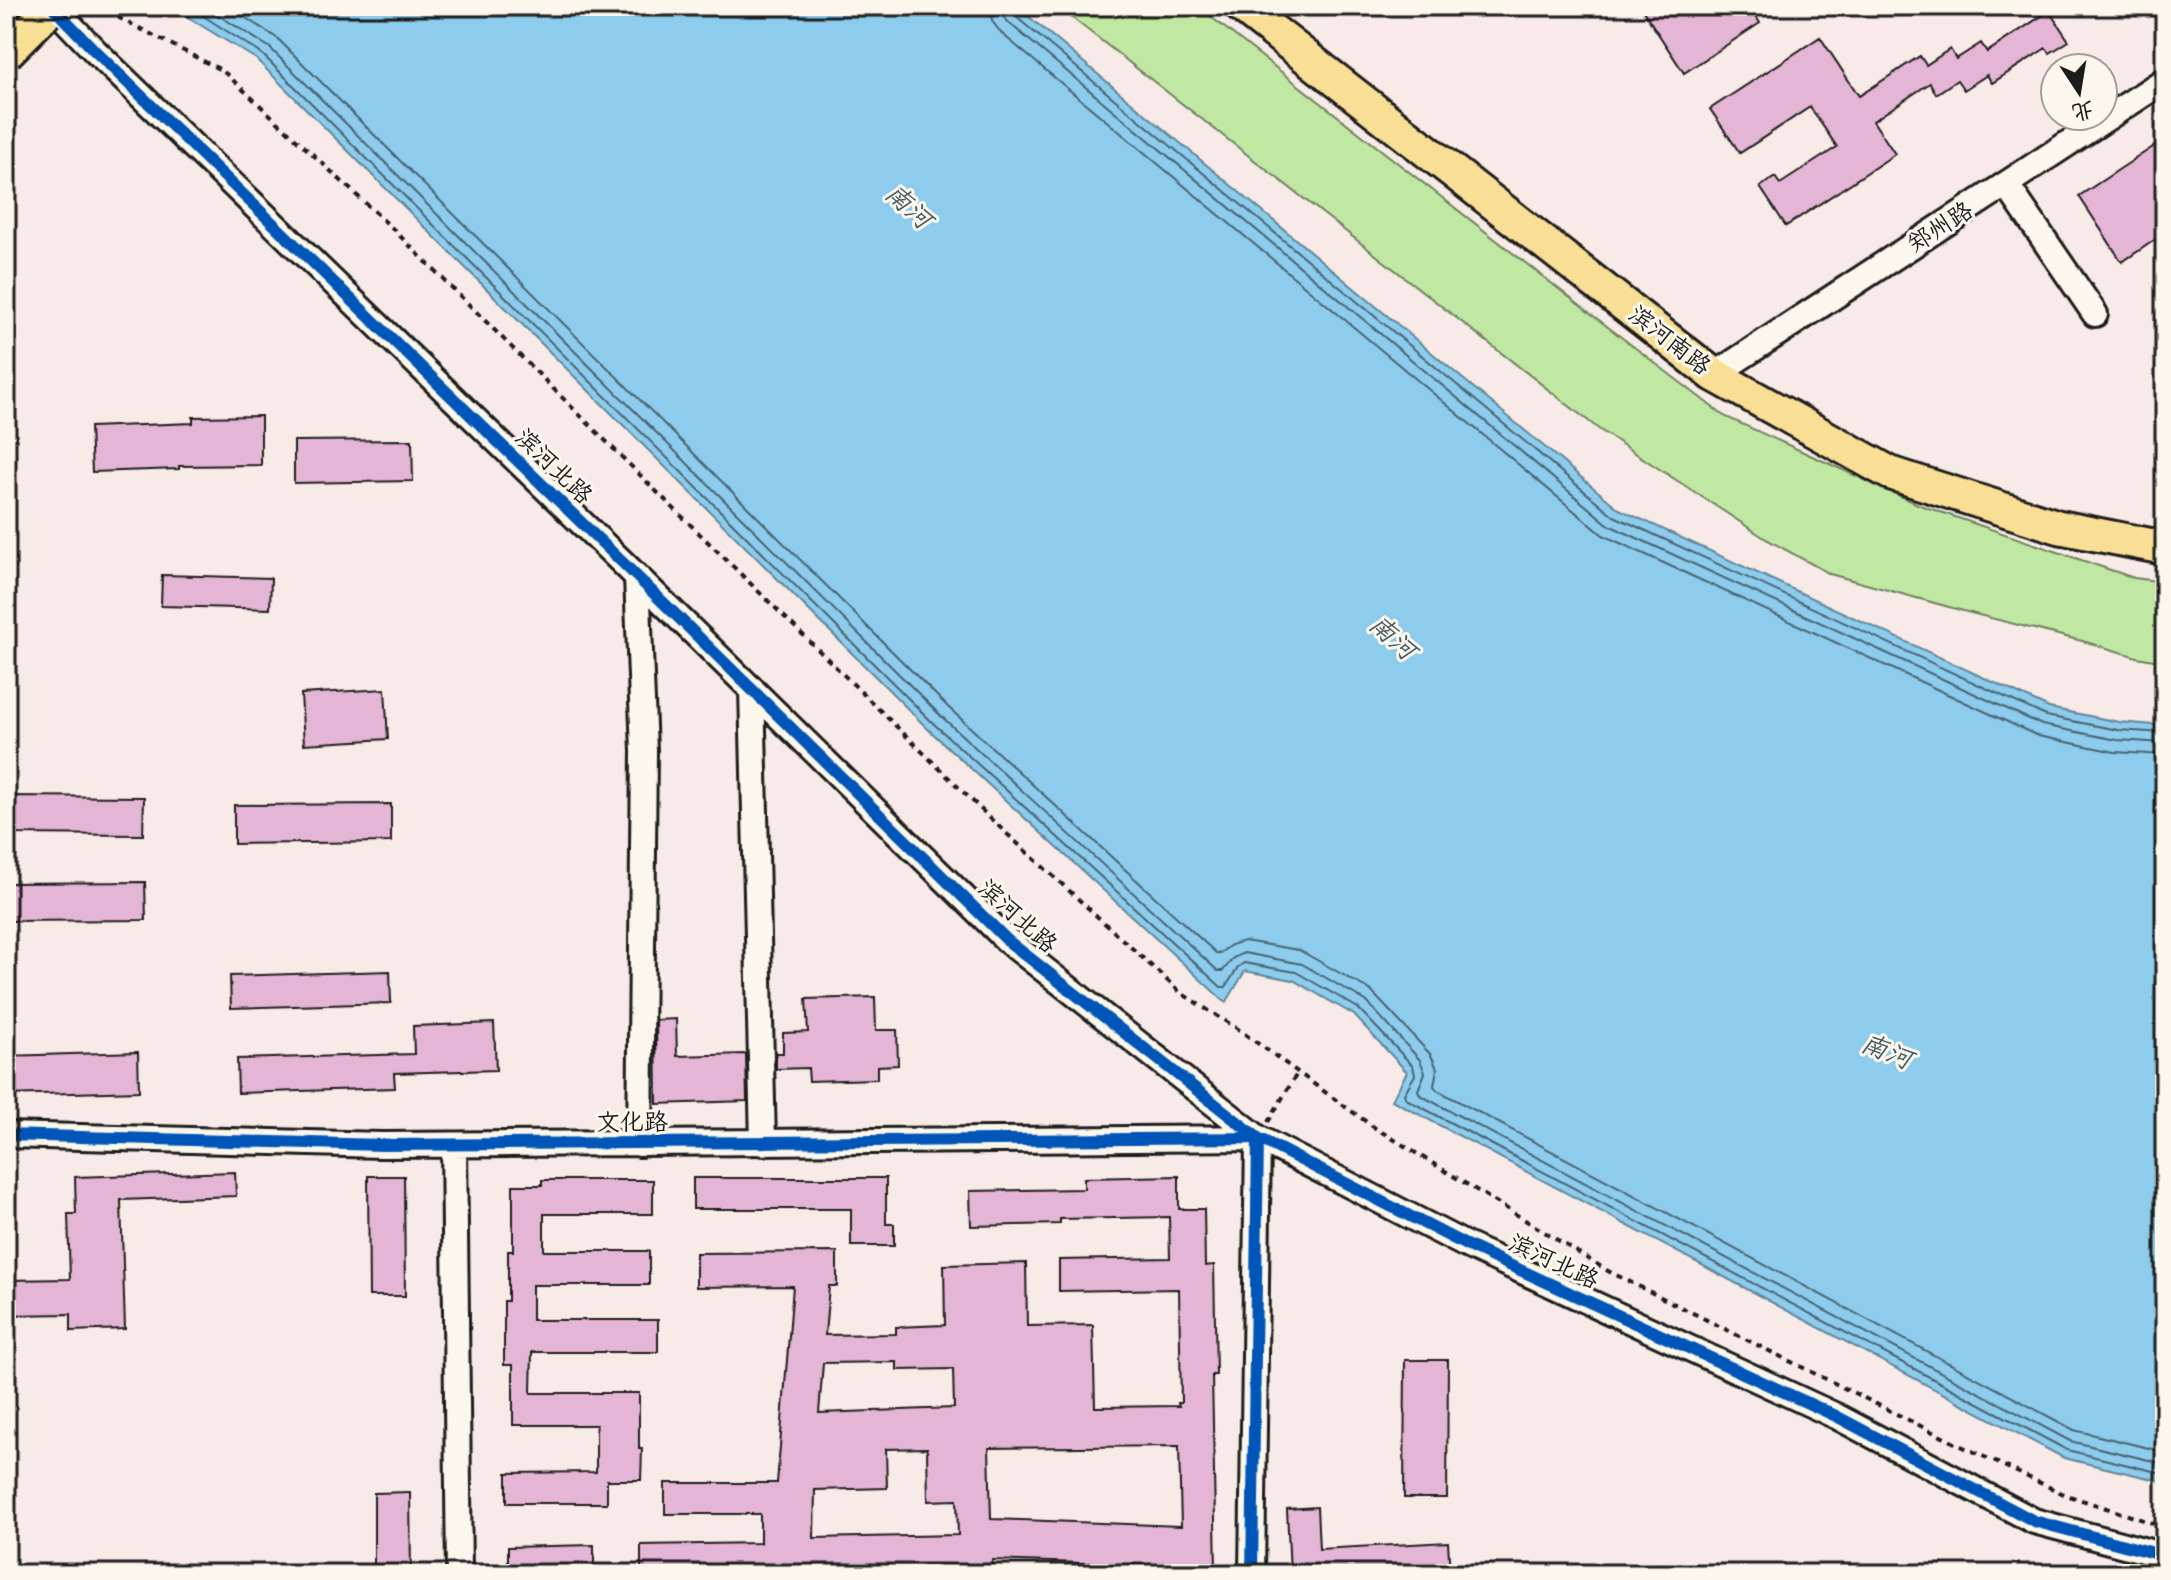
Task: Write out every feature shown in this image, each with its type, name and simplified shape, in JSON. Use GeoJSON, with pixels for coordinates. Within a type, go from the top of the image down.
{"type":"FeatureCollection","features":[{"type":"Feature","properties":{"kind":"main road"},"geometry":{"type":"LineString","coordinates":[[6,27],[27,6]]}},
{"type":"Feature","properties":{"kind":"main road"},"geometry":{"type":"LineString","coordinates":[[6,53],[52,6]]}},
{"type":"Feature","properties":{"kind":"main road","name":"滨河南路"},"geometry":{"type":"LineString","coordinates":[[1241,6],[1714,375],[1890,473],[2059,527],[2165,548]]}},
{"type":"Feature","properties":{"kind":"street","name":"滨河北路"},"geometry":{"type":"LineString","coordinates":[[52,6],[1008,941],[1258,1138],[1466,1245],[1836,1416],[2034,1521],[2165,1556]]}},
{"type":"Feature","properties":{"kind":"street","name":"郑州路"},"geometry":{"type":"LineString","coordinates":[[1714,375],[2165,80]]}},
{"type":"Feature","properties":{"kind":"street"},"geometry":{"type":"LineString","coordinates":[[2006,184],[2095,314]]}},
{"type":"Feature","properties":{"kind":"street"},"geometry":{"type":"LineString","coordinates":[[637,577],[644,751],[640,1144]]}},
{"type":"Feature","properties":{"kind":"street"},"geometry":{"type":"LineString","coordinates":[[752,689],[763,1143]]}},
{"type":"Feature","properties":{"kind":"street","name":"文化路"},"geometry":{"type":"LineString","coordinates":[[6,1135],[382,1145],[1258,1138]]}},
{"type":"Feature","properties":{"kind":"street"},"geometry":{"type":"LineString","coordinates":[[1252,1574],[1258,1138]]}},
{"type":"Feature","properties":{"kind":"street"},"geometry":{"type":"LineString","coordinates":[[454,1145],[459,1574]]}},
{"type":"Feature","properties":{"kind":"path"},"geometry":{"type":"LineString","coordinates":[[96,6],[223,71],[392,228],[994,822],[1181,993],[1238,1029],[1372,1126],[1608,1271],[2066,1495],[2165,1527]]}},
{"type":"Feature","properties":{"kind":"path"},"geometry":{"type":"LineString","coordinates":[[1258,1138],[1298,1072]]}},
{"type":"Feature","properties":{"kind":"green space"},"geometry":{"type":"Polygon","coordinates":[[[1057,6],[1197,6],[1724,416],[1920,505],[2134,578],[2165,582],[2165,662],[1830,574],[1766,539],[1600,430],[1057,6]]]}},
{"type":"Feature","properties":{"kind":"water","name":"南河"},"geometry":{"type":"Polygon","coordinates":[[[176,6],[1016,6],[1619,509],[2049,708],[2119,722],[2165,726],[2165,1482],[2064,1458],[1392,1100],[1407,1072],[1354,1015],[1293,980],[1245,971],[1226,1003],[928,729],[256,59],[189,18],[176,6]]]}},
{"type":"Feature","properties":{"kind":"building"},"geometry":{"type":"Polygon","coordinates":[[[1640,6],[1749,6],[1760,23],[1684,73],[1640,6]]]}},
{"type":"Feature","properties":{"kind":"building"},"geometry":{"type":"Polygon","coordinates":[[[2049,11],[2069,41],[2052,52],[2046,48],[1992,83],[1987,75],[1964,90],[1957,80],[1936,94],[1930,83],[1873,121],[1895,154],[1786,226],[1760,187],[1775,177],[1780,184],[1837,147],[1810,107],[1740,153],[1710,109],[1820,37],[1859,96],[1920,56],[1926,65],[1950,49],[1956,59],[1981,43],[1987,52],[2049,11]]]}},
{"type":"Feature","properties":{"kind":"building"},"geometry":{"type":"Polygon","coordinates":[[[2165,139],[2165,233],[2122,262],[2079,196],[2165,139]]]}},
{"type":"Feature","properties":{"kind":"building"},"geometry":{"type":"Polygon","coordinates":[[[261,416],[261,465],[92,472],[90,427],[193,423],[193,417],[261,416]]]}},
{"type":"Feature","properties":{"kind":"building"},"geometry":{"type":"Polygon","coordinates":[[[412,440],[413,481],[294,483],[294,441],[412,440]]]}},
{"type":"Feature","properties":{"kind":"building"},"geometry":{"type":"Polygon","coordinates":[[[162,575],[271,578],[270,609],[161,606],[162,575]]]}},
{"type":"Feature","properties":{"kind":"building"},"geometry":{"type":"Polygon","coordinates":[[[385,689],[388,739],[304,744],[301,694],[385,689]]]}},
{"type":"Feature","properties":{"kind":"building"},"geometry":{"type":"Polygon","coordinates":[[[6,796],[144,797],[143,835],[6,834],[6,796]]]}},
{"type":"Feature","properties":{"kind":"building"},"geometry":{"type":"Polygon","coordinates":[[[391,804],[391,842],[234,844],[234,805],[391,804]]]}},
{"type":"Feature","properties":{"kind":"building"},"geometry":{"type":"Polygon","coordinates":[[[145,882],[146,920],[6,921],[6,883],[145,882]]]}},
{"type":"Feature","properties":{"kind":"building"},"geometry":{"type":"Polygon","coordinates":[[[390,971],[391,1003],[231,1008],[230,976],[390,971]]]}},
{"type":"Feature","properties":{"kind":"building"},"geometry":{"type":"Polygon","coordinates":[[[875,997],[876,1030],[897,1030],[898,1065],[877,1066],[877,1079],[809,1081],[808,1068],[776,1069],[776,1053],[783,1053],[783,1033],[808,1032],[806,999],[875,997]]]}},
{"type":"Feature","properties":{"kind":"building"},"geometry":{"type":"Polygon","coordinates":[[[676,1019],[677,1056],[746,1054],[747,1101],[657,1104],[656,1020],[676,1019]]]}},
{"type":"Feature","properties":{"kind":"building"},"geometry":{"type":"Polygon","coordinates":[[[494,1023],[496,1070],[394,1073],[395,1088],[238,1093],[237,1059],[414,1054],[413,1026],[494,1023]]]}},
{"type":"Feature","properties":{"kind":"building"},"geometry":{"type":"Polygon","coordinates":[[[138,1052],[139,1091],[6,1095],[6,1056],[138,1052]]]}},
{"type":"Feature","properties":{"kind":"building"},"geometry":{"type":"Polygon","coordinates":[[[235,1172],[236,1196],[121,1200],[125,1329],[71,1331],[71,1314],[6,1315],[6,1280],[70,1279],[68,1214],[76,1214],[75,1177],[235,1172]]]}},
{"type":"Feature","properties":{"kind":"building"},"geometry":{"type":"Polygon","coordinates":[[[368,1176],[404,1176],[405,1296],[369,1296],[368,1176]]]}},
{"type":"Feature","properties":{"kind":"building"},"geometry":{"type":"Polygon","coordinates":[[[1179,1176],[1179,1209],[1204,1209],[1205,1266],[1214,1265],[1216,1375],[1212,1375],[1216,1569],[1166,1570],[1166,1566],[992,1560],[992,1566],[942,1567],[942,1571],[641,1574],[641,1545],[760,1543],[760,1514],[665,1514],[665,1483],[777,1483],[793,1286],[696,1287],[696,1253],[837,1252],[837,1286],[829,1286],[825,1335],[896,1334],[896,1327],[945,1325],[944,1265],[1026,1263],[1027,1326],[1093,1325],[1095,1407],[1179,1406],[1179,1289],[1059,1291],[1059,1260],[1170,1258],[1169,1217],[1060,1219],[1060,1224],[971,1226],[970,1191],[1084,1189],[1084,1178],[1179,1176]],[[897,1362],[823,1363],[819,1413],[954,1408],[953,1369],[897,1370],[897,1362]],[[1179,1446],[989,1448],[991,1519],[1181,1526],[1179,1446]],[[927,1448],[886,1449],[887,1488],[815,1490],[814,1538],[958,1535],[957,1500],[928,1501],[927,1448]]]}},
{"type":"Feature","properties":{"kind":"building"},"geometry":{"type":"Polygon","coordinates":[[[693,1178],[886,1178],[886,1224],[894,1224],[894,1246],[851,1246],[851,1209],[693,1209],[693,1178]]]}},
{"type":"Feature","properties":{"kind":"building"},"geometry":{"type":"Polygon","coordinates":[[[542,1180],[653,1180],[653,1214],[544,1214],[544,1251],[649,1251],[649,1285],[532,1285],[532,1320],[658,1320],[658,1352],[532,1352],[531,1393],[639,1393],[641,1480],[607,1480],[607,1503],[507,1503],[507,1473],[596,1472],[596,1425],[513,1425],[513,1365],[504,1365],[504,1301],[508,1301],[508,1251],[513,1251],[513,1185],[542,1185],[542,1180]]]}},
{"type":"Feature","properties":{"kind":"building"},"geometry":{"type":"Polygon","coordinates":[[[1405,1360],[1448,1360],[1447,1498],[1404,1498],[1405,1360]]]}},
{"type":"Feature","properties":{"kind":"building"},"geometry":{"type":"Polygon","coordinates":[[[410,1492],[411,1574],[374,1574],[374,1493],[410,1492]]]}},
{"type":"Feature","properties":{"kind":"building"},"geometry":{"type":"Polygon","coordinates":[[[1317,1507],[1319,1549],[1448,1542],[1450,1574],[1290,1574],[1287,1509],[1317,1507]]]}},
{"type":"Feature","properties":{"kind":"building"},"geometry":{"type":"Polygon","coordinates":[[[594,1545],[594,1574],[508,1574],[508,1547],[594,1545]]]}},
{"type":"Feature","properties":{"kind":"cycle path"},"geometry":{"type":"LineString","coordinates":[[52,6],[1008,941],[1258,1138],[1466,1245],[1836,1416],[2034,1521],[2165,1556]]}},
{"type":"Feature","properties":{"kind":"cycle path"},"geometry":{"type":"LineString","coordinates":[[6,1135],[382,1145],[1258,1138],[1252,1574]]}}]}
